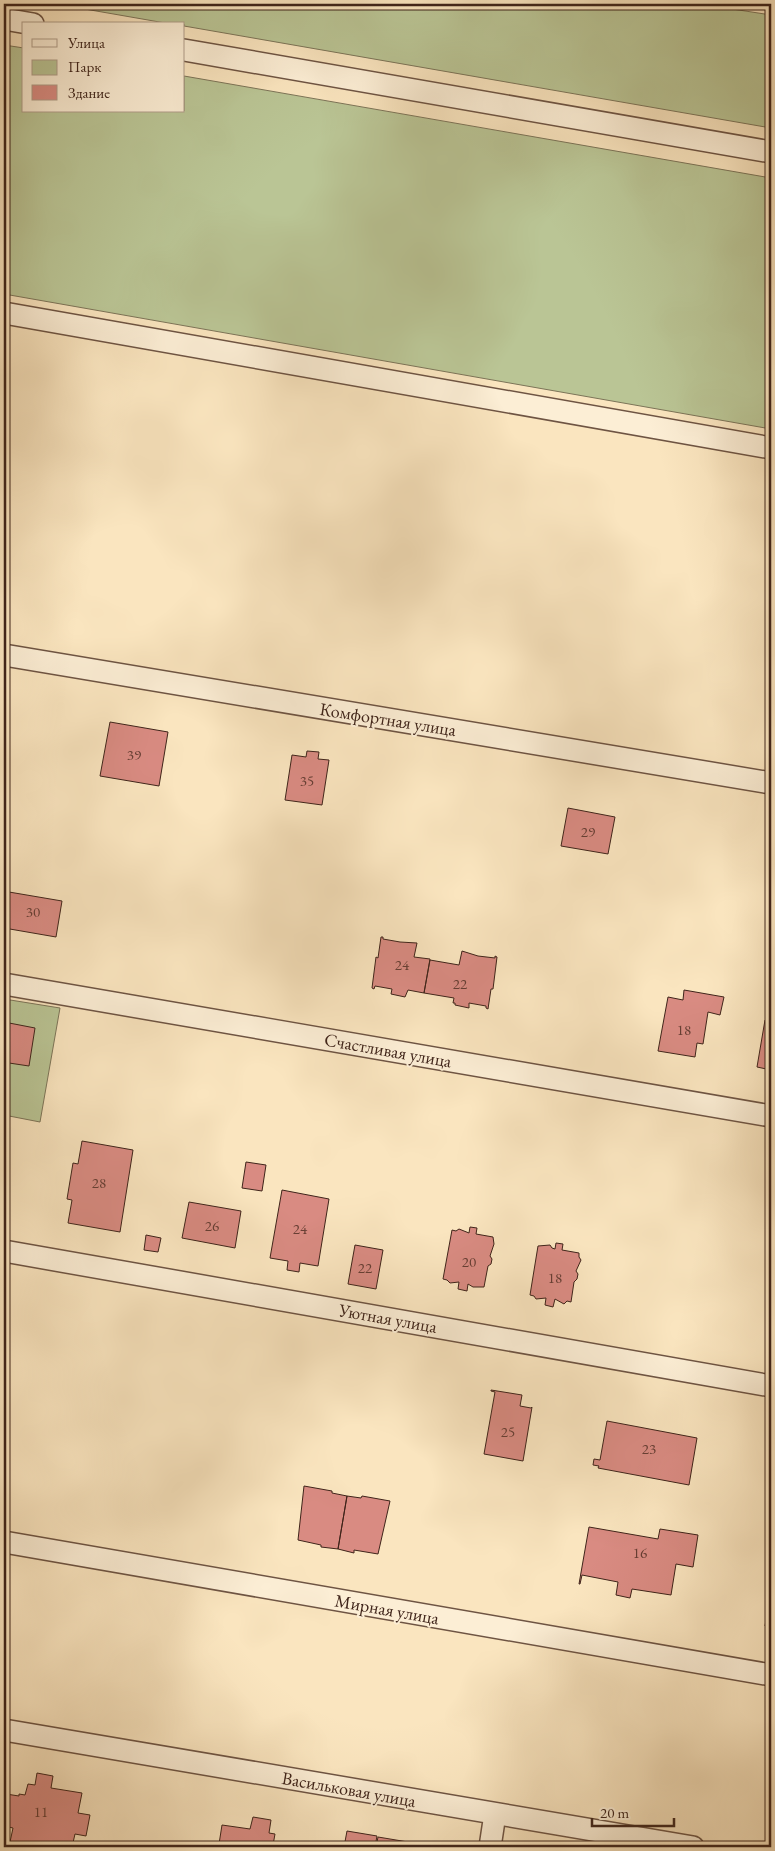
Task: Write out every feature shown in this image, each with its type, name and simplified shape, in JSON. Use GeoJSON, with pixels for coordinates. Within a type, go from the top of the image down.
{"type":"FeatureCollection","features":[{"type":"Feature","properties":{"kind":"street"},"geometry":{"type":"LineString","coordinates":[[4,19],[22,22]]}},
{"type":"Feature","properties":{"kind":"street"},"geometry":{"type":"LineString","coordinates":[[185,50],[771,152]]}},
{"type":"Feature","properties":{"kind":"street"},"geometry":{"type":"LineString","coordinates":[[4,314],[771,448]]}},
{"type":"Feature","properties":{"kind":"street","name":"Комфортная улица"},"geometry":{"type":"LineString","coordinates":[[4,655],[771,782]]}},
{"type":"Feature","properties":{"kind":"street","name":"Счастливая улица"},"geometry":{"type":"LineString","coordinates":[[4,984],[771,1116]]}},
{"type":"Feature","properties":{"kind":"street","name":"Уютная улица"},"geometry":{"type":"LineString","coordinates":[[4,1251],[771,1386]]}},
{"type":"Feature","properties":{"kind":"street","name":"Мирная улица"},"geometry":{"type":"LineString","coordinates":[[4,1542],[771,1675]]}},
{"type":"Feature","properties":{"kind":"street","name":"Васильковая улица"},"geometry":{"type":"LineString","coordinates":[[4,1730],[693,1847]]}},
{"type":"Feature","properties":{"kind":"street"},"geometry":{"type":"LineString","coordinates":[[490,1847],[495,1814]]}},
{"type":"Feature","properties":{"kind":"green space"},"geometry":{"type":"Polygon","coordinates":[[[56,4],[700,4],[771,15],[771,128],[185,26],[185,22],[160,22],[56,4]]]}},
{"type":"Feature","properties":{"kind":"green space"},"geometry":{"type":"Polygon","coordinates":[[[4,45],[22,48],[22,112],[185,112],[185,76],[771,178],[771,429],[4,294],[4,45]]]}},
{"type":"Feature","properties":{"kind":"green space"},"geometry":{"type":"Polygon","coordinates":[[[4,999],[60,1008],[40,1122],[4,1115],[4,999]]]}},
{"type":"Feature","properties":{"kind":"building"},"geometry":{"type":"Polygon","coordinates":[[[110,722],[168,732],[159,786],[100,776],[110,722]]]}},
{"type":"Feature","properties":{"kind":"building"},"geometry":{"type":"Polygon","coordinates":[[[307,751],[319,752],[318,759],[329,760],[322,805],[285,800],[292,755],[306,757],[307,751]]]}},
{"type":"Feature","properties":{"kind":"building"},"geometry":{"type":"Polygon","coordinates":[[[568,808],[615,817],[608,854],[561,846],[568,808]]]}},
{"type":"Feature","properties":{"kind":"building"},"geometry":{"type":"Polygon","coordinates":[[[9,892],[62,901],[56,937],[4,928],[9,892]]]}},
{"type":"Feature","properties":{"kind":"building"},"geometry":{"type":"Polygon","coordinates":[[[381,937],[400,942],[417,943],[414,957],[430,959],[424,993],[408,990],[405,997],[391,994],[392,989],[375,986],[374,989],[372,988],[381,937]]]}},
{"type":"Feature","properties":{"kind":"building"},"geometry":{"type":"Polygon","coordinates":[[[462,951],[478,956],[497,957],[493,989],[491,989],[488,1009],[486,1006],[469,1003],[469,1008],[455,1005],[453,1003],[454,998],[424,993],[430,960],[459,965],[462,951]]]}},
{"type":"Feature","properties":{"kind":"building"},"geometry":{"type":"Polygon","coordinates":[[[684,990],[724,997],[720,1015],[708,1012],[703,1044],[697,1043],[695,1057],[658,1051],[668,997],[683,1000],[684,990]]]}},
{"type":"Feature","properties":{"kind":"building"},"geometry":{"type":"Polygon","coordinates":[[[765,1020],[771,1021],[771,1070],[757,1067],[765,1020]]]}},
{"type":"Feature","properties":{"kind":"building"},"geometry":{"type":"Polygon","coordinates":[[[4,1022],[35,1028],[29,1066],[9,1063],[7,1074],[4,1073],[4,1022]]]}},
{"type":"Feature","properties":{"kind":"building"},"geometry":{"type":"Polygon","coordinates":[[[82,1141],[133,1150],[120,1232],[68,1223],[72,1200],[67,1199],[73,1163],[78,1164],[82,1141]]]}},
{"type":"Feature","properties":{"kind":"building"},"geometry":{"type":"Polygon","coordinates":[[[246,1162],[266,1165],[262,1191],[242,1188],[246,1162]]]}},
{"type":"Feature","properties":{"kind":"building"},"geometry":{"type":"Polygon","coordinates":[[[282,1190],[329,1199],[318,1266],[300,1263],[299,1272],[287,1270],[288,1261],[270,1258],[282,1190]]]}},
{"type":"Feature","properties":{"kind":"building"},"geometry":{"type":"Polygon","coordinates":[[[189,1202],[241,1211],[235,1248],[182,1238],[189,1202]]]}},
{"type":"Feature","properties":{"kind":"building"},"geometry":{"type":"Polygon","coordinates":[[[470,1227],[477,1228],[476,1234],[493,1237],[494,1244],[490,1256],[492,1259],[491,1264],[488,1266],[484,1287],[473,1287],[468,1284],[467,1291],[458,1289],[459,1282],[450,1283],[443,1279],[452,1230],[456,1231],[459,1229],[469,1233],[470,1227]]]}},
{"type":"Feature","properties":{"kind":"building"},"geometry":{"type":"Polygon","coordinates":[[[146,1235],[161,1238],[158,1252],[144,1250],[146,1235]]]}},
{"type":"Feature","properties":{"kind":"building"},"geometry":{"type":"Polygon","coordinates":[[[556,1243],[563,1244],[562,1250],[579,1253],[581,1260],[576,1271],[578,1274],[574,1282],[571,1302],[567,1301],[564,1304],[555,1299],[553,1307],[545,1305],[546,1298],[536,1299],[530,1295],[538,1246],[550,1245],[555,1249],[556,1243]]]}},
{"type":"Feature","properties":{"kind":"building"},"geometry":{"type":"Polygon","coordinates":[[[355,1245],[383,1250],[376,1289],[348,1284],[355,1245]]]}},
{"type":"Feature","properties":{"kind":"building"},"geometry":{"type":"Polygon","coordinates":[[[491,1390],[522,1395],[520,1406],[532,1407],[523,1461],[484,1454],[495,1392],[491,1390]]]}},
{"type":"Feature","properties":{"kind":"building"},"geometry":{"type":"Polygon","coordinates":[[[607,1421],[697,1438],[689,1485],[598,1468],[599,1466],[593,1465],[594,1459],[600,1460],[607,1421]]]}},
{"type":"Feature","properties":{"kind":"building"},"geometry":{"type":"Polygon","coordinates":[[[304,1486],[347,1496],[338,1549],[321,1547],[321,1545],[298,1540],[304,1486]]]}},
{"type":"Feature","properties":{"kind":"building"},"geometry":{"type":"Polygon","coordinates":[[[347,1496],[361,1498],[362,1496],[390,1501],[378,1554],[354,1550],[354,1553],[338,1549],[347,1496]]]}},
{"type":"Feature","properties":{"kind":"building"},"geometry":{"type":"Polygon","coordinates":[[[589,1527],[658,1539],[660,1529],[698,1535],[693,1567],[676,1564],[671,1595],[632,1589],[630,1598],[616,1595],[618,1582],[582,1575],[579,1584],[589,1527]]]}},
{"type":"Feature","properties":{"kind":"building"},"geometry":{"type":"Polygon","coordinates":[[[771,1591],[771,1627],[765,1626],[771,1591]]]}},
{"type":"Feature","properties":{"kind":"building"},"geometry":{"type":"Polygon","coordinates":[[[37,1773],[53,1776],[51,1788],[82,1793],[78,1813],[90,1815],[86,1836],[75,1834],[72,1847],[4,1847],[4,1841],[10,1842],[13,1828],[4,1826],[6,1794],[25,1795],[28,1784],[35,1785],[37,1773]]]}},
{"type":"Feature","properties":{"kind":"building"},"geometry":{"type":"Polygon","coordinates":[[[253,1817],[271,1820],[269,1833],[275,1834],[273,1845],[280,1847],[206,1847],[207,1842],[219,1844],[222,1825],[250,1829],[253,1817]]]}},
{"type":"Feature","properties":{"kind":"building"},"geometry":{"type":"Polygon","coordinates":[[[347,1831],[377,1836],[375,1847],[344,1847],[347,1831]]]}},
{"type":"Feature","properties":{"kind":"building"},"geometry":{"type":"Polygon","coordinates":[[[378,1837],[408,1842],[407,1847],[376,1847],[378,1837]]]}}]}
